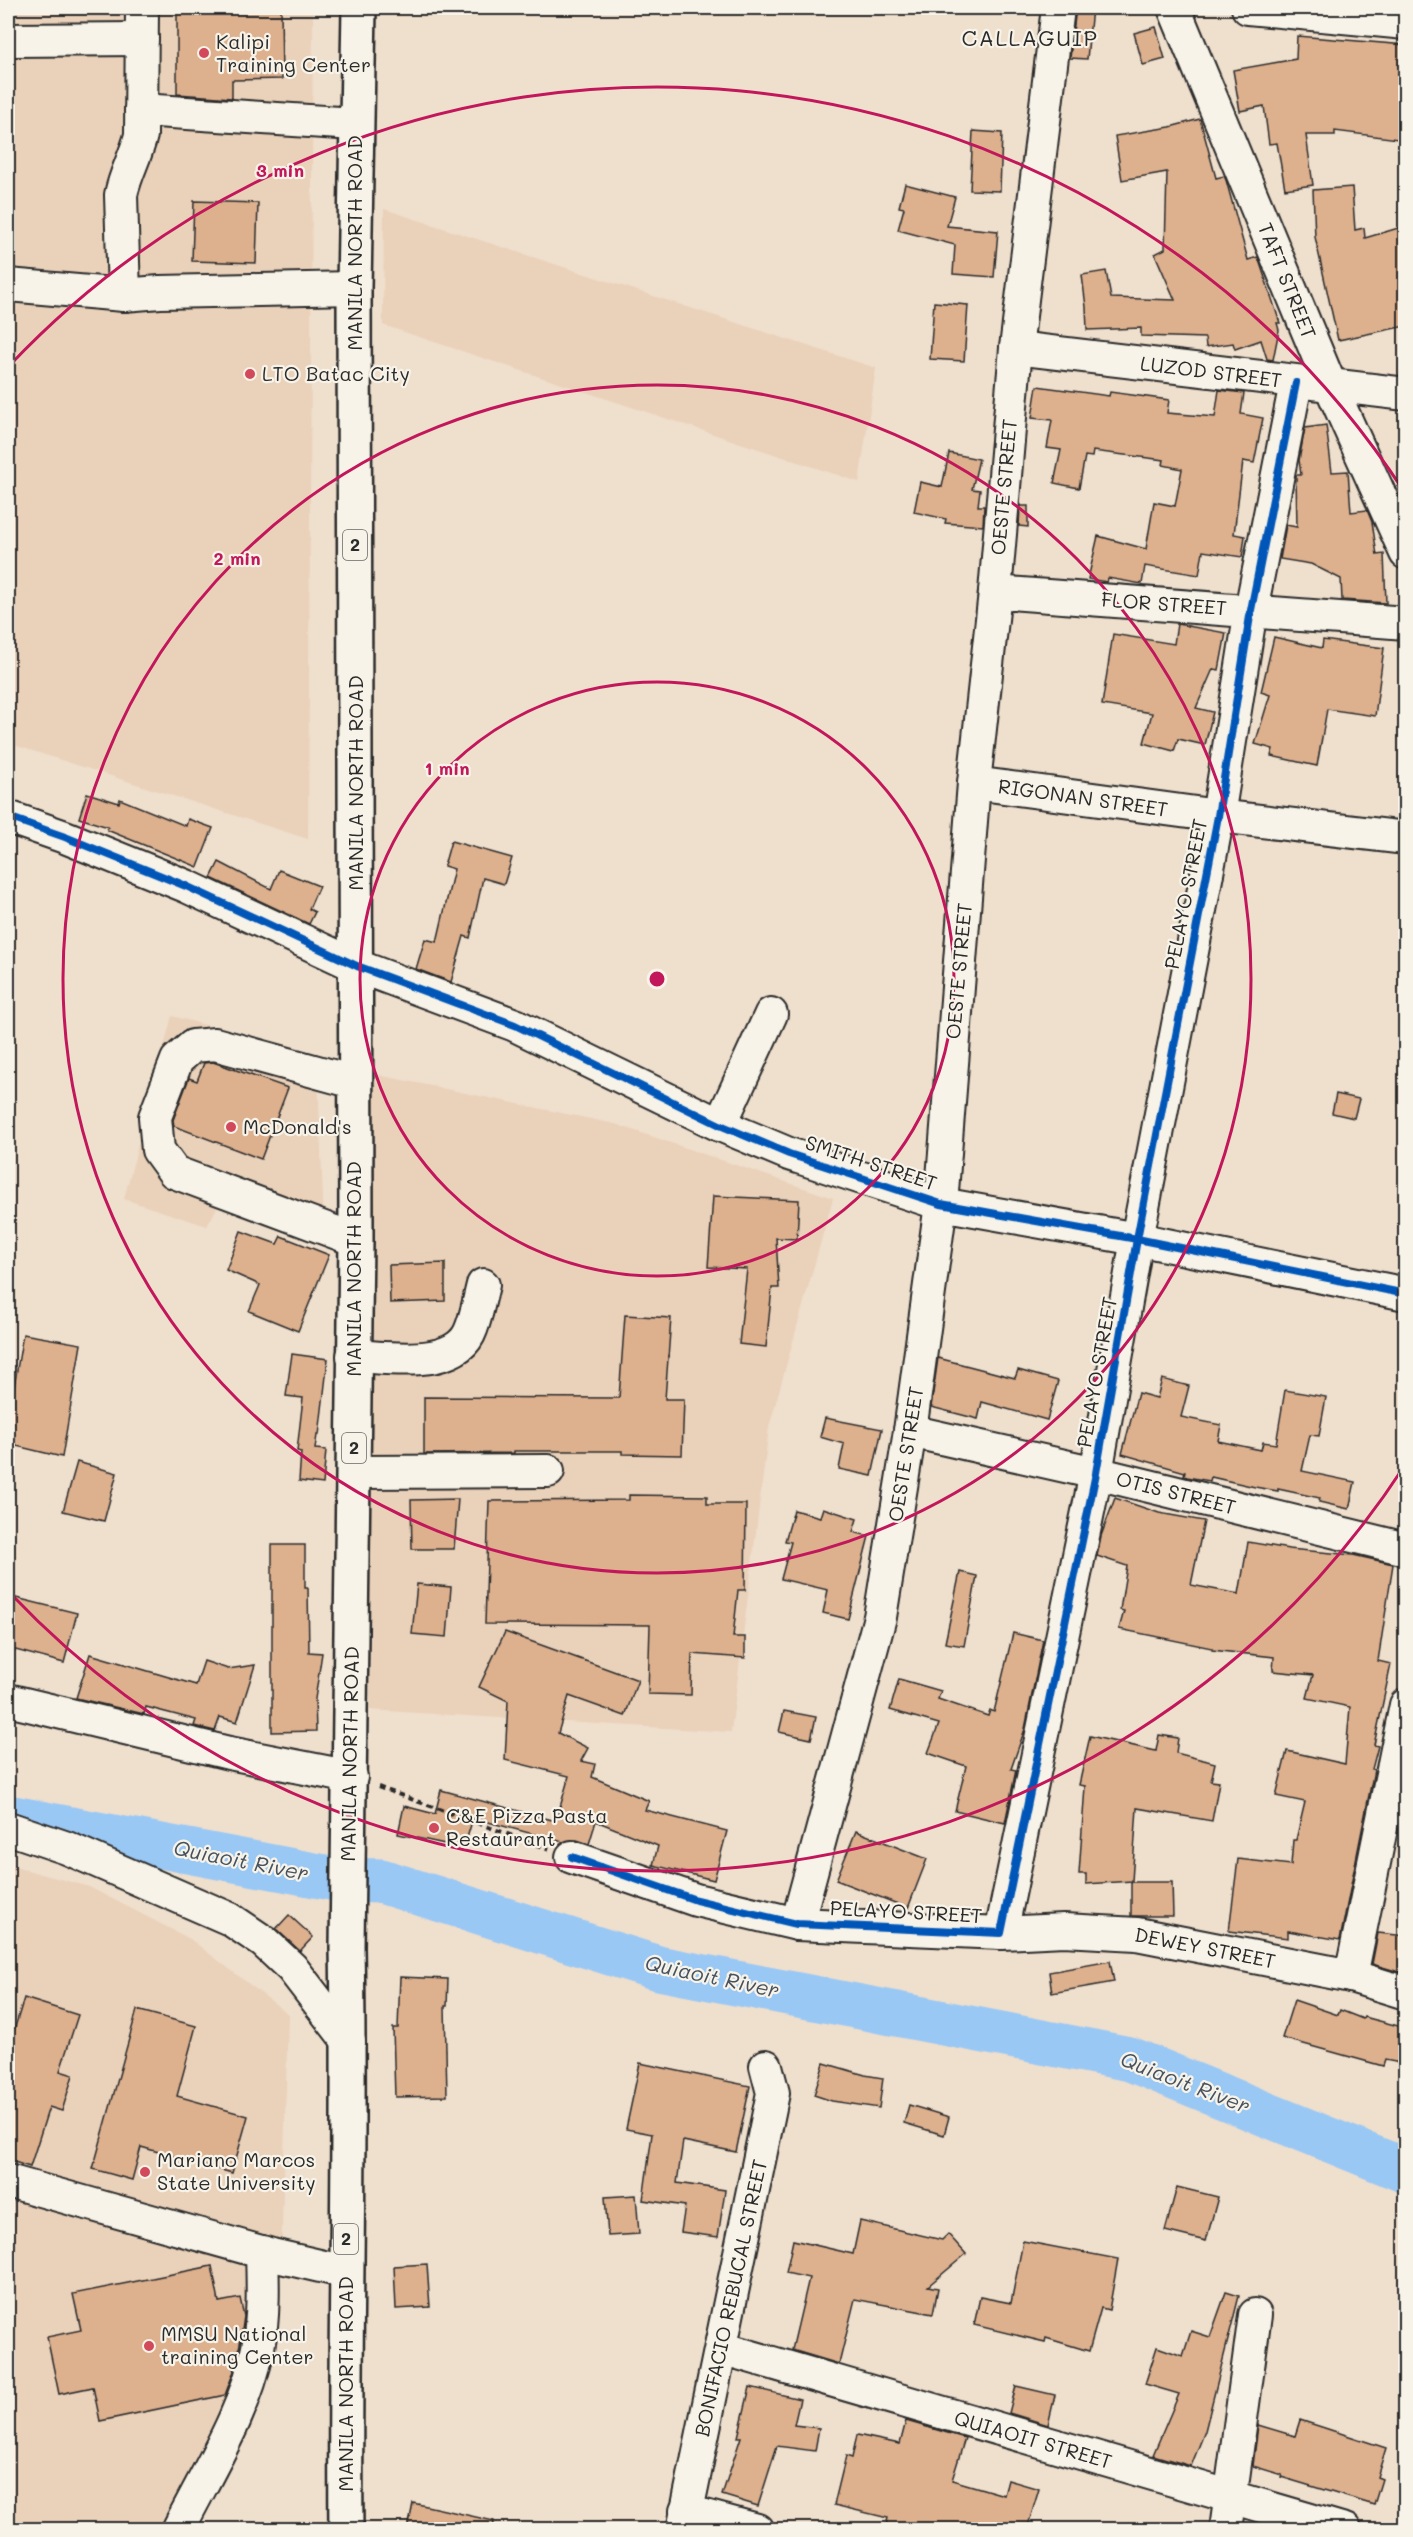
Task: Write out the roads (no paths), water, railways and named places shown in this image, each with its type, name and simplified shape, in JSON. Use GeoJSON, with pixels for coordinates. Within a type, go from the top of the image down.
{"type":"FeatureCollection","features":[{"type":"Feature","properties":{"kind":"highway","name":"MANILA NORTH ROAD"},"geometry":{"type":"LineString","coordinates":[[346,2529],[348,1948],[356,1240],[354,1082],[357,966],[354,288],[355,124],[359,8]]}},
{"type":"Feature","properties":{"kind":"street"},"geometry":{"type":"LineString","coordinates":[[124,295],[121,195],[124,178],[139,143],[142,8]]}},
{"type":"Feature","properties":{"kind":"street","name":"OESTE STREET"},"geometry":{"type":"LineString","coordinates":[[797,1924],[880,1617],[910,1431],[941,1204],[974,783],[1016,348],[1058,8]]}},
{"type":"Feature","properties":{"kind":"street","name":"TAFT STREET"},"geometry":{"type":"LineString","coordinates":[[1174,8],[1331,387],[1406,553]]}},
{"type":"Feature","properties":{"kind":"street"},"geometry":{"type":"LineString","coordinates":[[1248,8],[1406,23]]}},
{"type":"Feature","properties":{"kind":"street"},"geometry":{"type":"LineString","coordinates":[[8,40],[142,39]]}},
{"type":"Feature","properties":{"kind":"street"},"geometry":{"type":"LineString","coordinates":[[141,110],[355,124]]}},
{"type":"Feature","properties":{"kind":"street"},"geometry":{"type":"LineString","coordinates":[[8,285],[124,295],[160,292],[354,288]]}},
{"type":"Feature","properties":{"kind":"street","name":"LUZOD STREET"},"geometry":{"type":"LineString","coordinates":[[1016,348],[1331,387],[1406,394]]}},
{"type":"Feature","properties":{"kind":"street","name":"PELAYO STREET"},"geometry":{"type":"LineString","coordinates":[[572,1857],[696,1900],[797,1924],[1001,1933],[1096,1473],[1137,1239],[1218,816],[1251,610],[1296,382]]}},
{"type":"Feature","properties":{"kind":"street","name":"FLOR STREET"},"geometry":{"type":"LineString","coordinates":[[994,592],[1406,623]]}},
{"type":"Feature","properties":{"kind":"street","name":"RIGONAN STREET"},"geometry":{"type":"LineString","coordinates":[[974,783],[1218,816],[1406,838]]}},
{"type":"Feature","properties":{"kind":"street","name":"SMITH STREET"},"geometry":{"type":"LineString","coordinates":[[8,817],[65,837],[186,886],[357,966],[515,1025],[720,1125],[789,1154],[941,1204],[1137,1239],[1406,1294]]}},
{"type":"Feature","properties":{"kind":"street"},"geometry":{"type":"LineString","coordinates":[[720,1125],[771,1014]]}},
{"type":"Feature","properties":{"kind":"street"},"geometry":{"type":"LineString","coordinates":[[354,1082],[215,1044],[193,1046],[177,1060],[155,1117],[158,1150],[174,1173],[356,1240]]}},
{"type":"Feature","properties":{"kind":"street"},"geometry":{"type":"LineString","coordinates":[[353,1356],[433,1358],[454,1351],[469,1335],[483,1285]]}},
{"type":"Feature","properties":{"kind":"street","name":"OTIS STREET"},"geometry":{"type":"LineString","coordinates":[[910,1431],[1096,1473],[1406,1550]]}},
{"type":"Feature","properties":{"kind":"street"},"geometry":{"type":"LineString","coordinates":[[354,1472],[548,1471]]}},
{"type":"Feature","properties":{"kind":"street"},"geometry":{"type":"LineString","coordinates":[[8,1700],[229,1753],[351,1777]]}},
{"type":"Feature","properties":{"kind":"street"},"geometry":{"type":"LineString","coordinates":[[1351,1976],[1406,1705]]}},
{"type":"Feature","properties":{"kind":"street"},"geometry":{"type":"LineString","coordinates":[[8,1828],[67,1848],[230,1919],[264,1942],[292,1968],[349,2042]]}},
{"type":"Feature","properties":{"kind":"street","name":"DEWEY STREET"},"geometry":{"type":"LineString","coordinates":[[1001,1933],[1065,1930],[1137,1934],[1351,1976],[1406,1993]]}},
{"type":"Feature","properties":{"kind":"street","name":"BONIFACIO REBUCAL STREET"},"geometry":{"type":"LineString","coordinates":[[684,2520],[773,2094],[766,2066]]}},
{"type":"Feature","properties":{"kind":"street"},"geometry":{"type":"LineString","coordinates":[[8,2181],[262,2252],[346,2272]]}},
{"type":"Feature","properties":{"kind":"street"},"geometry":{"type":"LineString","coordinates":[[178,2529],[232,2423],[249,2383],[258,2348],[264,2296],[262,2252]]}},
{"type":"Feature","properties":{"kind":"street"},"geometry":{"type":"LineString","coordinates":[[1227,2529],[1255,2315]]}},
{"type":"Feature","properties":{"kind":"street","name":"QUIAOIT STREET"},"geometry":{"type":"LineString","coordinates":[[721,2349],[1345,2529]]}},
{"type":"Feature","properties":{"kind":"street"},"geometry":{"type":"LineString","coordinates":[[684,2520],[757,2529]]}},
{"type":"Feature","properties":{"kind":"waterway","name":"Quiaoit River"},"geometry":{"type":"LineString","coordinates":[[8,1817],[341,1880],[381,1881],[658,1968],[1130,2059],[1406,2171]]}},
{"type":"Feature","properties":{"kind":"place","name":"Kalipi Training Center"},"geometry":{"type":"Point","coordinates":[204,53]}},
{"type":"Feature","properties":{"kind":"place","name":"LTO Batac City"},"geometry":{"type":"Point","coordinates":[250,374]}},
{"type":"Feature","properties":{"kind":"place","name":"McDonald's"},"geometry":{"type":"Point","coordinates":[231,1127]}},
{"type":"Feature","properties":{"kind":"place","name":"C&E Pizza Pasta Restaurant"},"geometry":{"type":"Point","coordinates":[434,1828]}},
{"type":"Feature","properties":{"kind":"place","name":"Mariano Marcos State University"},"geometry":{"type":"Point","coordinates":[145,2172]}},
{"type":"Feature","properties":{"kind":"place","name":"MMSU National training Center"},"geometry":{"type":"Point","coordinates":[149,2346]}},
{"type":"Feature","properties":{"kind":"district","name":"CALLAGUIP"},"geometry":{"type":"Point","coordinates":[1030,38]}}]}
